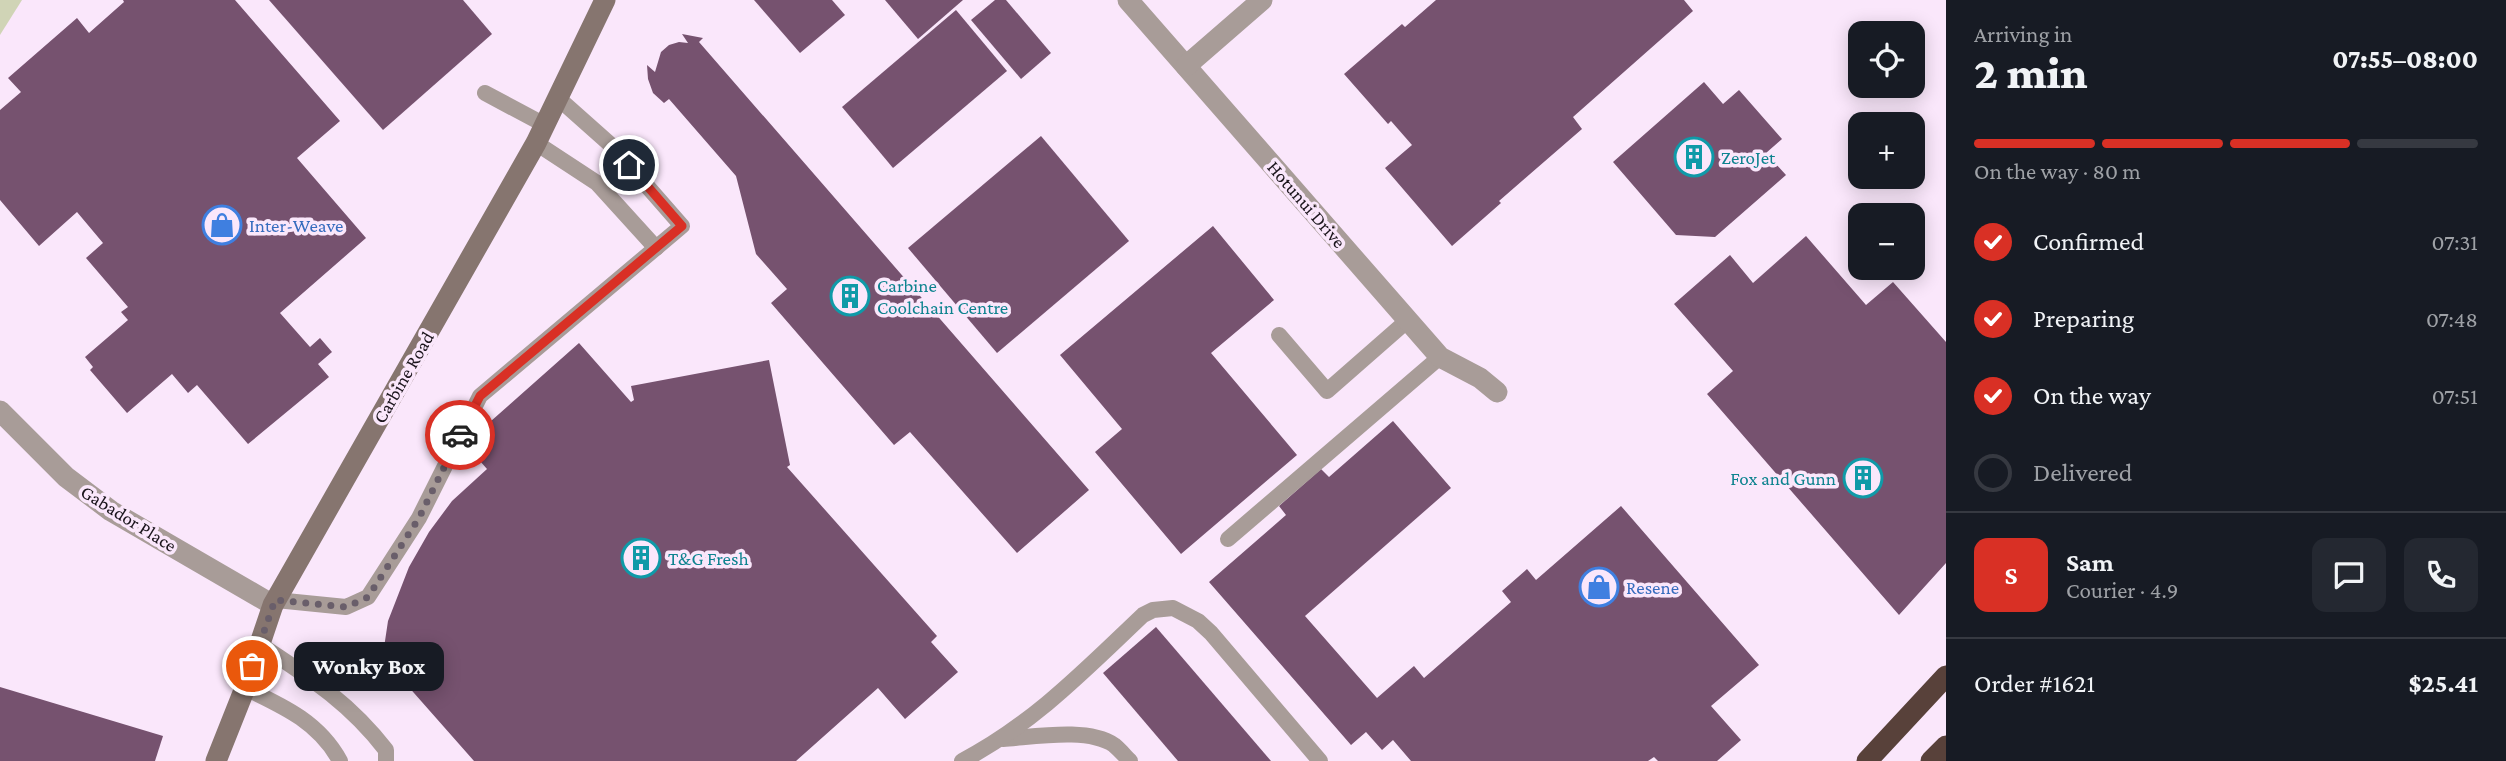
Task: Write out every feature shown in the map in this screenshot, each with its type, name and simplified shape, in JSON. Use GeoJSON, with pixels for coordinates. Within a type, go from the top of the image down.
{"type":"FeatureCollection","features":[{"type":"Feature","properties":{"kind":"highway"},"geometry":{"type":"LineString","coordinates":[[1867,761],[1946,676]]}},
{"type":"Feature","properties":{"kind":"highway"},"geometry":{"type":"LineString","coordinates":[[1931,761],[1946,746]]}},
{"type":"Feature","properties":{"kind":"main road","name":"Carbine Road"},"geometry":{"type":"LineString","coordinates":[[216,761],[274,603],[540,134],[605,0]]}},
{"type":"Feature","properties":{"kind":"street","name":"Hotunui Drive"},"geometry":{"type":"LineString","coordinates":[[1128,0],[1440,357],[1480,378],[1497,392]]}},
{"type":"Feature","properties":{"kind":"street"},"geometry":{"type":"LineString","coordinates":[[1186,66],[1262,0]]}},
{"type":"Feature","properties":{"kind":"street","name":"Gabador Place"},"geometry":{"type":"LineString","coordinates":[[0,411],[66,477],[111,511],[274,603]]}},
{"type":"Feature","properties":{"kind":"lane"},"geometry":{"type":"LineString","coordinates":[[485,93],[540,134],[597,183],[656,248]]}},
{"type":"Feature","properties":{"kind":"lane"},"geometry":{"type":"LineString","coordinates":[[274,603],[346,607],[368,597],[419,518],[480,396],[682,226],[612,146],[558,98]]}},
{"type":"Feature","properties":{"kind":"lane"},"geometry":{"type":"LineString","coordinates":[[1279,335],[1327,391],[1408,320]]}},
{"type":"Feature","properties":{"kind":"lane"},"geometry":{"type":"LineString","coordinates":[[1228,539],[1440,357]]}},
{"type":"Feature","properties":{"kind":"lane"},"geometry":{"type":"LineString","coordinates":[[961,761],[1001,739],[1054,699],[1143,615],[1163,608],[1183,612],[1211,633],[1320,761]]}},
{"type":"Feature","properties":{"kind":"lane"},"geometry":{"type":"LineString","coordinates":[[259,644],[319,683],[343,703],[386,750],[386,761]]}},
{"type":"Feature","properties":{"kind":"lane"},"geometry":{"type":"LineString","coordinates":[[245,688],[297,713],[317,730],[340,761]]}},
{"type":"Feature","properties":{"kind":"lane"},"geometry":{"type":"LineString","coordinates":[[1001,739],[1090,736],[1112,744],[1130,761]]}},
{"type":"Feature","properties":{"kind":"green space"},"geometry":{"type":"Polygon","coordinates":[[[0,0],[22,0],[0,35],[0,0]]]}},
{"type":"Feature","properties":{"kind":"building","name":"Inter-Weave"},"geometry":{"type":"Polygon","coordinates":[[[123,0],[235,0],[340,121],[297,158],[366,238],[280,313],[310,347],[320,338],[332,352],[318,364],[329,377],[248,444],[197,385],[188,393],[172,374],[127,413],[90,370],[93,367],[85,357],[128,320],[121,312],[128,307],[86,258],[103,243],[77,212],[39,246],[0,200],[0,110],[21,92],[8,78],[77,18],[89,33],[124,2],[123,0]]]}},
{"type":"Feature","properties":{"kind":"building"},"geometry":{"type":"Polygon","coordinates":[[[269,0],[463,0],[492,34],[383,130],[269,0]]]}},
{"type":"Feature","properties":{"kind":"building"},"geometry":{"type":"Polygon","coordinates":[[[754,0],[832,0],[845,15],[800,53],[754,0]]]}},
{"type":"Feature","properties":{"kind":"building"},"geometry":{"type":"Polygon","coordinates":[[[885,0],[963,0],[918,39],[885,0]]]}},
{"type":"Feature","properties":{"kind":"building"},"geometry":{"type":"Polygon","coordinates":[[[995,0],[1006,0],[1051,53],[1021,79],[971,20],[995,0]]]}},
{"type":"Feature","properties":{"kind":"building"},"geometry":{"type":"Polygon","coordinates":[[[1436,0],[1684,0],[1693,11],[1573,117],[1582,129],[1452,246],[1385,168],[1412,145],[1391,121],[1388,124],[1344,74],[1402,24],[1405,27],[1436,0]]]}},
{"type":"Feature","properties":{"kind":"building"},"geometry":{"type":"Polygon","coordinates":[[[956,10],[1007,71],[893,168],[842,107],[956,10]]]}},
{"type":"Feature","properties":{"kind":"building","name":"Carbine Coolchain Centre"},"geometry":{"type":"Polygon","coordinates":[[[682,34],[703,38],[699,42],[1089,490],[1017,553],[910,432],[894,445],[771,303],[787,289],[756,254],[736,176],[669,99],[664,103],[653,93],[648,79],[647,65],[655,72],[661,52],[669,45],[688,43],[682,34]]]}},
{"type":"Feature","properties":{"kind":"building","name":"ZeroJet"},"geometry":{"type":"Polygon","coordinates":[[[1704,82],[1723,104],[1739,90],[1782,139],[1766,153],[1786,175],[1715,237],[1676,235],[1613,162],[1704,82]]]}},
{"type":"Feature","properties":{"kind":"building"},"geometry":{"type":"Polygon","coordinates":[[[1041,136],[1129,241],[997,353],[908,248],[1041,136]]]}},
{"type":"Feature","properties":{"kind":"building"},"geometry":{"type":"Polygon","coordinates":[[[1213,226],[1274,300],[1211,353],[1297,455],[1181,554],[1095,452],[1122,429],[1060,355],[1213,226]]]}},
{"type":"Feature","properties":{"kind":"building","name":"Fox and Gunn"},"geometry":{"type":"Polygon","coordinates":[[[1806,236],[1866,305],[1893,282],[1946,342],[1946,563],[1899,615],[1707,394],[1733,371],[1674,304],[1730,255],[1753,283],[1806,236]]]}},
{"type":"Feature","properties":{"kind":"building","name":"T&G Fresh"},"geometry":{"type":"Polygon","coordinates":[[[579,343],[631,402],[634,400],[631,386],[769,360],[790,465],[787,467],[937,636],[931,642],[958,672],[905,719],[878,688],[796,761],[474,761],[384,659],[382,661],[388,621],[409,567],[429,532],[452,501],[487,469],[465,444],[579,343]]]}},
{"type":"Feature","properties":{"kind":"building","name":"Resene"},"geometry":{"type":"Polygon","coordinates":[[[1393,421],[1451,488],[1305,616],[1377,698],[1414,666],[1424,678],[1511,602],[1502,591],[1527,569],[1536,580],[1621,506],[1759,665],[1711,706],[1741,740],[1717,761],[1658,761],[1654,757],[1648,761],[1411,761],[1393,740],[1382,750],[1366,732],[1351,745],[1209,582],[1286,515],[1279,506],[1321,469],[1329,477],[1393,421]]]}},
{"type":"Feature","properties":{"kind":"building"},"geometry":{"type":"Polygon","coordinates":[[[1156,627],[1271,761],[1178,761],[1103,673],[1156,627]]]}},
{"type":"Feature","properties":{"kind":"building"},"geometry":{"type":"Polygon","coordinates":[[[0,687],[163,736],[155,761],[0,761],[0,687]]]}},
{"type":"Feature","properties":{"kind":"way so far"},"geometry":{"type":"LineString","coordinates":[[252,666],[275,600],[346,607],[368,597],[419,518],[460,435]]}},
{"type":"Feature","properties":{"kind":"place","name":"ZeroJet"},"geometry":{"type":"Point","coordinates":[1694,157]}},
{"type":"Feature","properties":{"kind":"place","name":"Inter-Weave"},"geometry":{"type":"Point","coordinates":[222,225]}},
{"type":"Feature","properties":{"kind":"place","name":"Carbine Coolchain Centre"},"geometry":{"type":"Point","coordinates":[850,296]}},
{"type":"Feature","properties":{"kind":"place","name":"Fox and Gunn"},"geometry":{"type":"Point","coordinates":[1863,478]}},
{"type":"Feature","properties":{"kind":"place","name":"T&G Fresh"},"geometry":{"type":"Point","coordinates":[641,558]}},
{"type":"Feature","properties":{"kind":"place","name":"Resene"},"geometry":{"type":"Point","coordinates":[1599,587]}},
{"type":"Feature","properties":{"kind":"place","name":"Wonky Box"},"geometry":{"type":"Point","coordinates":[252,666]}},
{"type":"Feature","properties":{"kind":"route"},"geometry":{"type":"LineString","coordinates":[[460,435],[480,396],[682,226],[629,165]]}}]}
